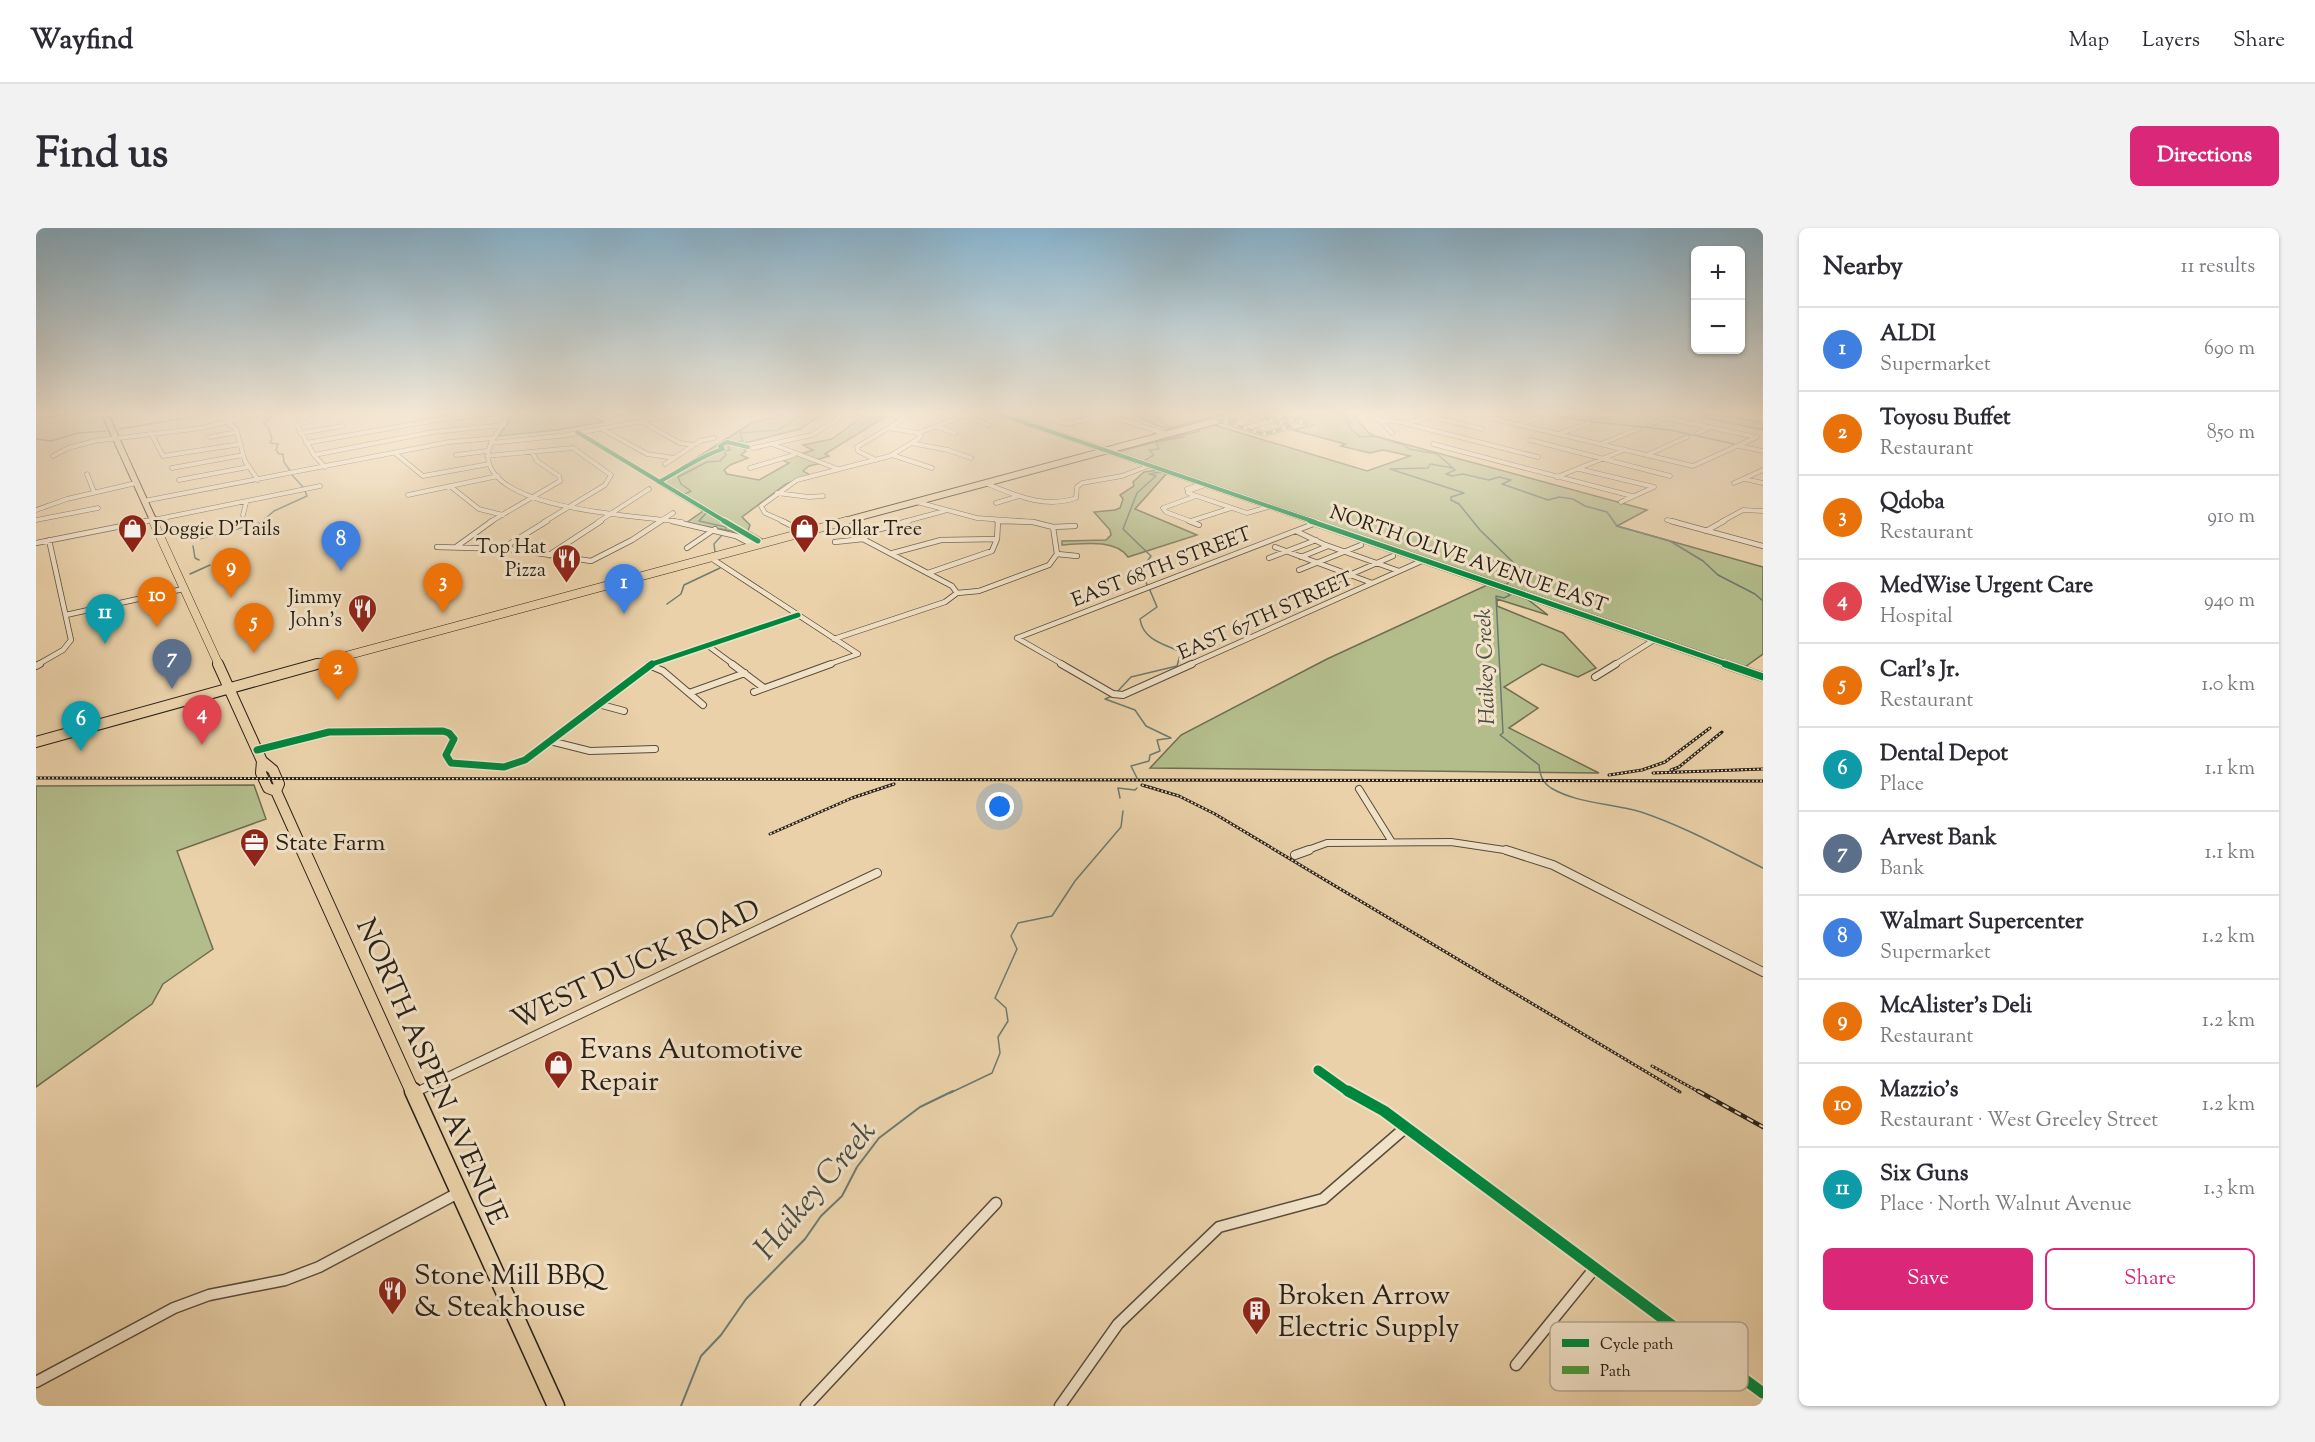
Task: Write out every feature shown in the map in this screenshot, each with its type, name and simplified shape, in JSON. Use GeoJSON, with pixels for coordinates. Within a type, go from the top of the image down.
{"type":"FeatureCollection","features":[{"type":"Feature","properties":{"kind":"main road","name":"NORTH ASPEN AVENUE"},"geometry":{"type":"LineString","coordinates":[[129,467],[262,761],[261,773],[268,788],[276,791],[556,1406]]}},
{"type":"Feature","properties":{"kind":"main road"},"geometry":{"type":"LineString","coordinates":[[36,742],[130,716],[147,714],[229,689],[1045,467]]}},
{"type":"Feature","properties":{"kind":"street"},"geometry":{"type":"LineString","coordinates":[[172,468],[178,467]]}},
{"type":"Feature","properties":{"kind":"street"},"geometry":{"type":"LineString","coordinates":[[179,480],[248,467],[258,480]]}},
{"type":"Feature","properties":{"kind":"street"},"geometry":{"type":"LineString","coordinates":[[144,501],[325,467]]}},
{"type":"Feature","properties":{"kind":"street"},"geometry":{"type":"LineString","coordinates":[[412,467],[423,476],[473,467]]}},
{"type":"Feature","properties":{"kind":"street"},"geometry":{"type":"LineString","coordinates":[[491,467],[498,476],[532,499],[568,507],[715,529],[746,539],[755,546]]}},
{"type":"Feature","properties":{"kind":"street"},"geometry":{"type":"LineString","coordinates":[[456,547],[469,535],[560,481],[559,476],[546,467]]}},
{"type":"Feature","properties":{"kind":"street"},"geometry":{"type":"LineString","coordinates":[[502,549],[611,479],[609,472],[601,467]]}},
{"type":"Feature","properties":{"kind":"street"},"geometry":{"type":"LineString","coordinates":[[833,467],[838,469]]}},
{"type":"Feature","properties":{"kind":"street"},"geometry":{"type":"LineString","coordinates":[[802,533],[760,508],[796,480],[847,467]]}},
{"type":"Feature","properties":{"kind":"street"},"geometry":{"type":"LineString","coordinates":[[987,483],[1019,496],[1044,501],[1069,500],[1076,498],[1077,487],[1082,483],[1122,476],[1143,467]]}},
{"type":"Feature","properties":{"kind":"street","name":"NORTH OLIVE AVENUE EAST"},"geometry":{"type":"LineString","coordinates":[[1153,467],[1763,677]]}},
{"type":"Feature","properties":{"kind":"street"},"geometry":{"type":"LineString","coordinates":[[1520,467],[1632,496]]}},
{"type":"Feature","properties":{"kind":"street"},"geometry":{"type":"LineString","coordinates":[[1557,477],[1583,467]]}},
{"type":"Feature","properties":{"kind":"street"},"geometry":{"type":"LineString","coordinates":[[1635,467],[1670,476]]}},
{"type":"Feature","properties":{"kind":"street"},"geometry":{"type":"LineString","coordinates":[[1579,469],[1654,487],[1621,502]]}},
{"type":"Feature","properties":{"kind":"street"},"geometry":{"type":"LineString","coordinates":[[1734,483],[1763,470]]}},
{"type":"Feature","properties":{"kind":"street"},"geometry":{"type":"LineString","coordinates":[[87,474],[94,492]]}},
{"type":"Feature","properties":{"kind":"street"},"geometry":{"type":"LineString","coordinates":[[408,495],[498,476]]}},
{"type":"Feature","properties":{"kind":"street"},"geometry":{"type":"LineString","coordinates":[[1744,479],[1763,483]]}},
{"type":"Feature","properties":{"kind":"street"},"geometry":{"type":"LineString","coordinates":[[36,510],[94,492],[136,484]]}},
{"type":"Feature","properties":{"kind":"street"},"geometry":{"type":"LineString","coordinates":[[1203,484],[1187,492],[1248,513],[1268,507]]}},
{"type":"Feature","properties":{"kind":"street"},"geometry":{"type":"LineString","coordinates":[[36,543],[246,503],[320,486]]}},
{"type":"Feature","properties":{"kind":"street"},"geometry":{"type":"LineString","coordinates":[[450,486],[479,509],[503,515]]}},
{"type":"Feature","properties":{"kind":"street"},"geometry":{"type":"LineString","coordinates":[[209,489],[212,494]]}},
{"type":"Feature","properties":{"kind":"street"},"geometry":{"type":"LineString","coordinates":[[549,555],[649,489]]}},
{"type":"Feature","properties":{"kind":"street"},"geometry":{"type":"LineString","coordinates":[[777,493],[811,498],[823,496]]}},
{"type":"Feature","properties":{"kind":"street"},"geometry":{"type":"LineString","coordinates":[[1196,495],[1163,508],[1166,512],[1199,525]]}},
{"type":"Feature","properties":{"kind":"street"},"geometry":{"type":"LineString","coordinates":[[996,503],[1019,496]]}},
{"type":"Feature","properties":{"kind":"street"},"geometry":{"type":"LineString","coordinates":[[920,501],[958,515],[998,520],[1037,521],[1053,527],[1075,526]]}},
{"type":"Feature","properties":{"kind":"street"},"geometry":{"type":"LineString","coordinates":[[36,503],[44,507]]}},
{"type":"Feature","properties":{"kind":"street"},"geometry":{"type":"LineString","coordinates":[[243,515],[246,503]]}},
{"type":"Feature","properties":{"kind":"street"},"geometry":{"type":"LineString","coordinates":[[36,520],[98,508]]}},
{"type":"Feature","properties":{"kind":"street"},"geometry":{"type":"LineString","coordinates":[[958,515],[966,508]]}},
{"type":"Feature","properties":{"kind":"street"},"geometry":{"type":"LineString","coordinates":[[1191,522],[1232,508]]}},
{"type":"Feature","properties":{"kind":"street"},"geometry":{"type":"LineString","coordinates":[[1706,531],[1743,510],[1763,511]]}},
{"type":"Feature","properties":{"kind":"street"},"geometry":{"type":"LineString","coordinates":[[863,539],[873,531],[944,511]]}},
{"type":"Feature","properties":{"kind":"street"},"geometry":{"type":"LineString","coordinates":[[437,547],[502,549],[591,561],[632,540],[673,513]]}},
{"type":"Feature","properties":{"kind":"street"},"geometry":{"type":"LineString","coordinates":[[928,573],[992,550],[998,520]]}},
{"type":"Feature","properties":{"kind":"street"},"geometry":{"type":"LineString","coordinates":[[1667,520],[1763,546]]}},
{"type":"Feature","properties":{"kind":"street","name":"EAST 68TH STREET"},"geometry":{"type":"LineString","coordinates":[[1118,695],[1017,638],[1317,523]]}},
{"type":"Feature","properties":{"kind":"street"},"geometry":{"type":"LineString","coordinates":[[834,639],[945,602],[957,593],[979,591],[1049,565],[1057,554],[1053,527]]}},
{"type":"Feature","properties":{"kind":"street"},"geometry":{"type":"LineString","coordinates":[[687,548],[715,529]]}},
{"type":"Feature","properties":{"kind":"street"},"geometry":{"type":"LineString","coordinates":[[1294,532],[1397,571]]}},
{"type":"Feature","properties":{"kind":"street"},"geometry":{"type":"LineString","coordinates":[[835,542],[863,539],[952,586],[957,593]]}},
{"type":"Feature","properties":{"kind":"street"},"geometry":{"type":"LineString","coordinates":[[892,553],[941,540],[996,539]]}},
{"type":"Feature","properties":{"kind":"street"},"geometry":{"type":"LineString","coordinates":[[36,666],[56,655],[69,644],[72,638],[49,540]]}},
{"type":"Feature","properties":{"kind":"street"},"geometry":{"type":"LineString","coordinates":[[1269,558],[1316,540]]}},
{"type":"Feature","properties":{"kind":"street"},"geometry":{"type":"LineString","coordinates":[[1299,570],[1361,545]]}},
{"type":"Feature","properties":{"kind":"street"},"geometry":{"type":"LineString","coordinates":[[1301,557],[1328,546]]}},
{"type":"Feature","properties":{"kind":"street"},"geometry":{"type":"LineString","coordinates":[[1275,547],[1372,584]]}},
{"type":"Feature","properties":{"kind":"street"},"geometry":{"type":"LineString","coordinates":[[1057,554],[1077,556]]}},
{"type":"Feature","properties":{"kind":"street"},"geometry":{"type":"LineString","coordinates":[[1331,583],[1393,556]]}},
{"type":"Feature","properties":{"kind":"street"},"geometry":{"type":"LineString","coordinates":[[711,558],[858,654],[754,692]]}},
{"type":"Feature","properties":{"kind":"street","name":"EAST 67TH STREET"},"geometry":{"type":"LineString","coordinates":[[1118,695],[1127,693],[1424,560]]}},
{"type":"Feature","properties":{"kind":"street"},"geometry":{"type":"LineString","coordinates":[[66,615],[183,589]]}},
{"type":"Feature","properties":{"kind":"street"},"geometry":{"type":"LineString","coordinates":[[257,750],[329,732],[425,731],[449,733],[454,739],[446,755],[452,763],[504,767],[525,760],[649,665],[799,616]]}},
{"type":"Feature","properties":{"kind":"street"},"geometry":{"type":"LineString","coordinates":[[1595,677],[1654,640]]}},
{"type":"Feature","properties":{"kind":"street"},"geometry":{"type":"LineString","coordinates":[[707,645],[764,688]]}},
{"type":"Feature","properties":{"kind":"street"},"geometry":{"type":"LineString","coordinates":[[649,665],[663,670],[703,705]]}},
{"type":"Feature","properties":{"kind":"street"},"geometry":{"type":"LineString","coordinates":[[689,693],[745,673]]}},
{"type":"Feature","properties":{"kind":"street"},"geometry":{"type":"LineString","coordinates":[[598,704],[624,711]]}},
{"type":"Feature","properties":{"kind":"street"},"geometry":{"type":"LineString","coordinates":[[550,741],[590,751],[655,749]]}},
{"type":"Feature","properties":{"kind":"street"},"geometry":{"type":"LineString","coordinates":[[1359,789],[1392,842]]}},
{"type":"Feature","properties":{"kind":"street"},"geometry":{"type":"LineString","coordinates":[[1295,855],[1327,843],[1468,843],[1504,849],[1538,858],[1763,972]]}},
{"type":"Feature","properties":{"kind":"street","name":"WEST DUCK ROAD"},"geometry":{"type":"LineString","coordinates":[[413,1093],[877,873]]}},
{"type":"Feature","properties":{"kind":"street"},"geometry":{"type":"LineString","coordinates":[[1318,1070],[1353,1095],[1369,1101],[1666,1322]]}},
{"type":"Feature","properties":{"kind":"street"},"geometry":{"type":"LineString","coordinates":[[1060,1406],[1119,1324],[1219,1227],[1323,1199],[1405,1128]]}},
{"type":"Feature","properties":{"kind":"street"},"geometry":{"type":"LineString","coordinates":[[36,1382],[174,1308],[209,1295],[285,1280],[319,1267],[458,1193]]}},
{"type":"Feature","properties":{"kind":"street"},"geometry":{"type":"LineString","coordinates":[[806,1406],[996,1203]]}},
{"type":"Feature","properties":{"kind":"street"},"geometry":{"type":"LineString","coordinates":[[1551,1322],[1594,1269]]}},
{"type":"Feature","properties":{"kind":"street"},"geometry":{"type":"LineString","coordinates":[[1516,1365],[1550,1323]]}},
{"type":"Feature","properties":{"kind":"street"},"geometry":{"type":"LineString","coordinates":[[1748,1382],[1763,1393]]}},
{"type":"Feature","properties":{"kind":"green space"},"geometry":{"type":"Polygon","coordinates":[[[682,467],[728,467],[724,470],[727,474],[759,480],[782,467],[808,467],[803,471],[810,475],[786,484],[742,517],[750,525],[748,531],[762,539],[753,541],[732,531],[686,523],[703,511],[657,483],[682,467]]]}},
{"type":"Feature","properties":{"kind":"green space"},"geometry":{"type":"Polygon","coordinates":[[[1161,467],[1354,467],[1367,471],[1379,467],[1489,467],[1647,510],[1617,526],[1763,567],[1763,654],[1745,667],[1161,467]]]}},
{"type":"Feature","properties":{"kind":"green space"},"geometry":{"type":"Polygon","coordinates":[[[1158,470],[1167,473],[1135,509],[1197,535],[1128,557],[1115,547],[1106,545],[1088,543],[1062,545],[1062,541],[1106,540],[1111,535],[1110,530],[1094,512],[1120,508],[1123,499],[1120,495],[1134,486],[1133,482],[1144,472],[1158,470]]]}},
{"type":"Feature","properties":{"kind":"green space"},"geometry":{"type":"Polygon","coordinates":[[[1487,585],[1527,599],[1548,615],[1497,599],[1497,606],[1563,633],[1596,668],[1578,677],[1542,664],[1504,687],[1538,708],[1509,728],[1599,773],[1150,768],[1181,735],[1327,659],[1487,585]]]}},
{"type":"Feature","properties":{"kind":"green space"},"geometry":{"type":"Polygon","coordinates":[[[254,785],[266,819],[177,851],[213,949],[163,984],[152,1004],[36,1087],[36,786],[254,785]]]}},
{"type":"Feature","properties":{"kind":"waterway"},"geometry":{"type":"LineString","coordinates":[[287,467],[291,472]]}},
{"type":"Feature","properties":{"kind":"waterway"},"geometry":{"type":"LineString","coordinates":[[683,495],[691,491],[681,484],[678,477],[697,467]]}},
{"type":"Feature","properties":{"kind":"waterway","name":"Haikey Creek"},"geometry":{"type":"LineString","coordinates":[[1429,467],[1390,469],[1464,493],[1451,497],[1451,500],[1459,504],[1480,530],[1523,572],[1505,585]]}},
{"type":"Feature","properties":{"kind":"waterway","name":"Haikey Creek"},"geometry":{"type":"LineString","coordinates":[[1447,467],[1453,468]]}},
{"type":"Feature","properties":{"kind":"waterway"},"geometry":{"type":"LineString","coordinates":[[1453,468],[1455,470],[1446,474],[1452,476],[1463,474],[1489,480],[1499,477],[1511,480],[1502,484],[1548,500],[1559,497],[1573,499],[1585,506],[1607,512],[1617,526],[1670,541],[1703,561],[1718,575],[1755,594],[1763,601]]}},
{"type":"Feature","properties":{"kind":"waterway"},"geometry":{"type":"LineString","coordinates":[[1147,585],[1142,569],[1151,556],[1123,529],[1137,493],[1156,476],[1149,474],[1161,472]]}},
{"type":"Feature","properties":{"kind":"waterway"},"geometry":{"type":"LineString","coordinates":[[292,475],[303,487]]}},
{"type":"Feature","properties":{"kind":"waterway"},"geometry":{"type":"LineString","coordinates":[[199,539],[260,523],[274,511],[307,496],[305,491]]}},
{"type":"Feature","properties":{"kind":"waterway"},"geometry":{"type":"LineString","coordinates":[[682,496],[707,512],[699,521],[726,527],[726,531]]}},
{"type":"Feature","properties":{"kind":"waterway"},"geometry":{"type":"LineString","coordinates":[[715,552],[714,544],[723,534]]}},
{"type":"Feature","properties":{"kind":"waterway"},"geometry":{"type":"LineString","coordinates":[[193,546],[195,558],[199,560]]}},
{"type":"Feature","properties":{"kind":"waterway"},"geometry":{"type":"LineString","coordinates":[[190,574],[210,565]]}},
{"type":"Feature","properties":{"kind":"waterway"},"geometry":{"type":"LineString","coordinates":[[667,604],[681,594],[684,585],[720,568]]}},
{"type":"Feature","properties":{"kind":"waterway"},"geometry":{"type":"LineString","coordinates":[[1117,692],[1131,677],[1177,666],[1181,652],[1150,637],[1142,626],[1140,619],[1157,607],[1149,588]]}},
{"type":"Feature","properties":{"kind":"waterway","name":"Haikey Creek"},"geometry":{"type":"LineString","coordinates":[[1503,590],[1510,595],[1504,598],[1496,596],[1503,733],[1500,735],[1539,765],[1542,778],[1551,788],[1572,797],[1630,809],[1657,818],[1763,868]]}},
{"type":"Feature","properties":{"kind":"waterway","name":"Haikey Creek"},"geometry":{"type":"LineString","coordinates":[[1112,696],[1105,699],[1135,710],[1146,726],[1171,738],[1157,740],[1160,751],[1150,755],[1149,761],[1131,766],[1137,778]]}},
{"type":"Feature","properties":{"kind":"waterway","name":"Haikey Creek"},"geometry":{"type":"LineString","coordinates":[[1120,798],[1118,788],[1135,790],[1137,788]]}},
{"type":"Feature","properties":{"kind":"waterway","name":"Haikey Creek"},"geometry":{"type":"LineString","coordinates":[[950,1093],[992,1073],[1000,1053],[998,1037],[1008,1021],[1006,1008],[995,998],[1017,949],[1011,936],[1018,923],[1052,916],[1075,881],[1121,827],[1123,811]]}},
{"type":"Feature","properties":{"kind":"waterway","name":"Haikey Creek"},"geometry":{"type":"LineString","coordinates":[[681,1406],[701,1356],[721,1335],[746,1299],[805,1239],[821,1216],[842,1196],[857,1167],[879,1138],[920,1107],[953,1091]]}},
{"type":"Feature","properties":{"kind":"railway"},"geometry":{"type":"LineString","coordinates":[[1609,775],[1642,770],[1665,762],[1710,728]]}},
{"type":"Feature","properties":{"kind":"railway"},"geometry":{"type":"LineString","coordinates":[[1671,770],[1679,767],[1722,732]]}},
{"type":"Feature","properties":{"kind":"railway"},"geometry":{"type":"LineString","coordinates":[[1653,773],[1763,769]]}},
{"type":"Feature","properties":{"kind":"railway"},"geometry":{"type":"LineString","coordinates":[[36,778],[1763,781]]}},
{"type":"Feature","properties":{"kind":"railway"},"geometry":{"type":"LineString","coordinates":[[770,834],[852,798],[894,784]]}},
{"type":"Feature","properties":{"kind":"railway"},"geometry":{"type":"LineString","coordinates":[[1142,785],[1179,796],[1215,814],[1680,1092]]}},
{"type":"Feature","properties":{"kind":"railway"},"geometry":{"type":"LineString","coordinates":[[1652,1066],[1701,1093]]}},
{"type":"Feature","properties":{"kind":"railway"},"geometry":{"type":"LineString","coordinates":[[1698,1091],[1763,1127]]}},
{"type":"Feature","properties":{"kind":"cycle path"},"geometry":{"type":"LineString","coordinates":[[636,467],[758,541]]}},
{"type":"Feature","properties":{"kind":"cycle path"},"geometry":{"type":"LineString","coordinates":[[659,482],[689,467]]}},
{"type":"Feature","properties":{"kind":"cycle path"},"geometry":{"type":"LineString","coordinates":[[1154,467],[1763,677]]}},
{"type":"Feature","properties":{"kind":"cycle path"},"geometry":{"type":"LineString","coordinates":[[257,750],[329,732],[443,731],[449,733],[454,739],[446,755],[451,763],[504,767],[525,760],[649,665],[798,615]]}},
{"type":"Feature","properties":{"kind":"cycle path"},"geometry":{"type":"LineString","coordinates":[[1318,1070],[1353,1095],[1369,1101],[1384,1111],[1668,1322]]}},
{"type":"Feature","properties":{"kind":"cycle path"},"geometry":{"type":"LineString","coordinates":[[1748,1382],[1763,1393]]}},
{"type":"Feature","properties":{"kind":"place","name":"Doggie D'Tails"},"geometry":{"type":"Point","coordinates":[132,554]}},
{"type":"Feature","properties":{"kind":"place","name":"Dollar Tree"},"geometry":{"type":"Point","coordinates":[804,554]}},
{"type":"Feature","properties":{"kind":"place","name":"Walmart Supercenter"},"geometry":{"type":"Point","coordinates":[341,571]}},
{"type":"Feature","properties":{"kind":"place","name":"Top Hat Pizza"},"geometry":{"type":"Point","coordinates":[567,584]}},
{"type":"Feature","properties":{"kind":"place","name":"McAlister's Deli"},"geometry":{"type":"Point","coordinates":[231,598]}},
{"type":"Feature","properties":{"kind":"place","name":"Qdoba"},"geometry":{"type":"Point","coordinates":[443,613]}},
{"type":"Feature","properties":{"kind":"place","name":"ALDI"},"geometry":{"type":"Point","coordinates":[624,614]}},
{"type":"Feature","properties":{"kind":"place","name":"Mazzio's"},"geometry":{"type":"Point","coordinates":[157,627]}},
{"type":"Feature","properties":{"kind":"place","name":"Jimmy John's"},"geometry":{"type":"Point","coordinates":[363,634]}},
{"type":"Feature","properties":{"kind":"place","name":"Six Guns"},"geometry":{"type":"Point","coordinates":[105,644]}},
{"type":"Feature","properties":{"kind":"place","name":"Carl's Jr."},"geometry":{"type":"Point","coordinates":[254,653]}},
{"type":"Feature","properties":{"kind":"place","name":"Arvest Bank"},"geometry":{"type":"Point","coordinates":[172,689]}},
{"type":"Feature","properties":{"kind":"place","name":"Toyosu Buffet"},"geometry":{"type":"Point","coordinates":[338,700]}},
{"type":"Feature","properties":{"kind":"place","name":"MedWise Urgent Care"},"geometry":{"type":"Point","coordinates":[202,745]}},
{"type":"Feature","properties":{"kind":"place","name":"Dental Depot"},"geometry":{"type":"Point","coordinates":[81,751]}},
{"type":"Feature","properties":{"kind":"place","name":"State Farm"},"geometry":{"type":"Point","coordinates":[254,868]}},
{"type":"Feature","properties":{"kind":"place","name":"Evans Automotive Repair"},"geometry":{"type":"Point","coordinates":[559,1090]}},
{"type":"Feature","properties":{"kind":"place","name":"Stone Mill BBQ & Steakhouse"},"geometry":{"type":"Point","coordinates":[393,1316]}},
{"type":"Feature","properties":{"kind":"place","name":"Broken Arrow Electric Supply"},"geometry":{"type":"Point","coordinates":[1257,1336]}}]}
